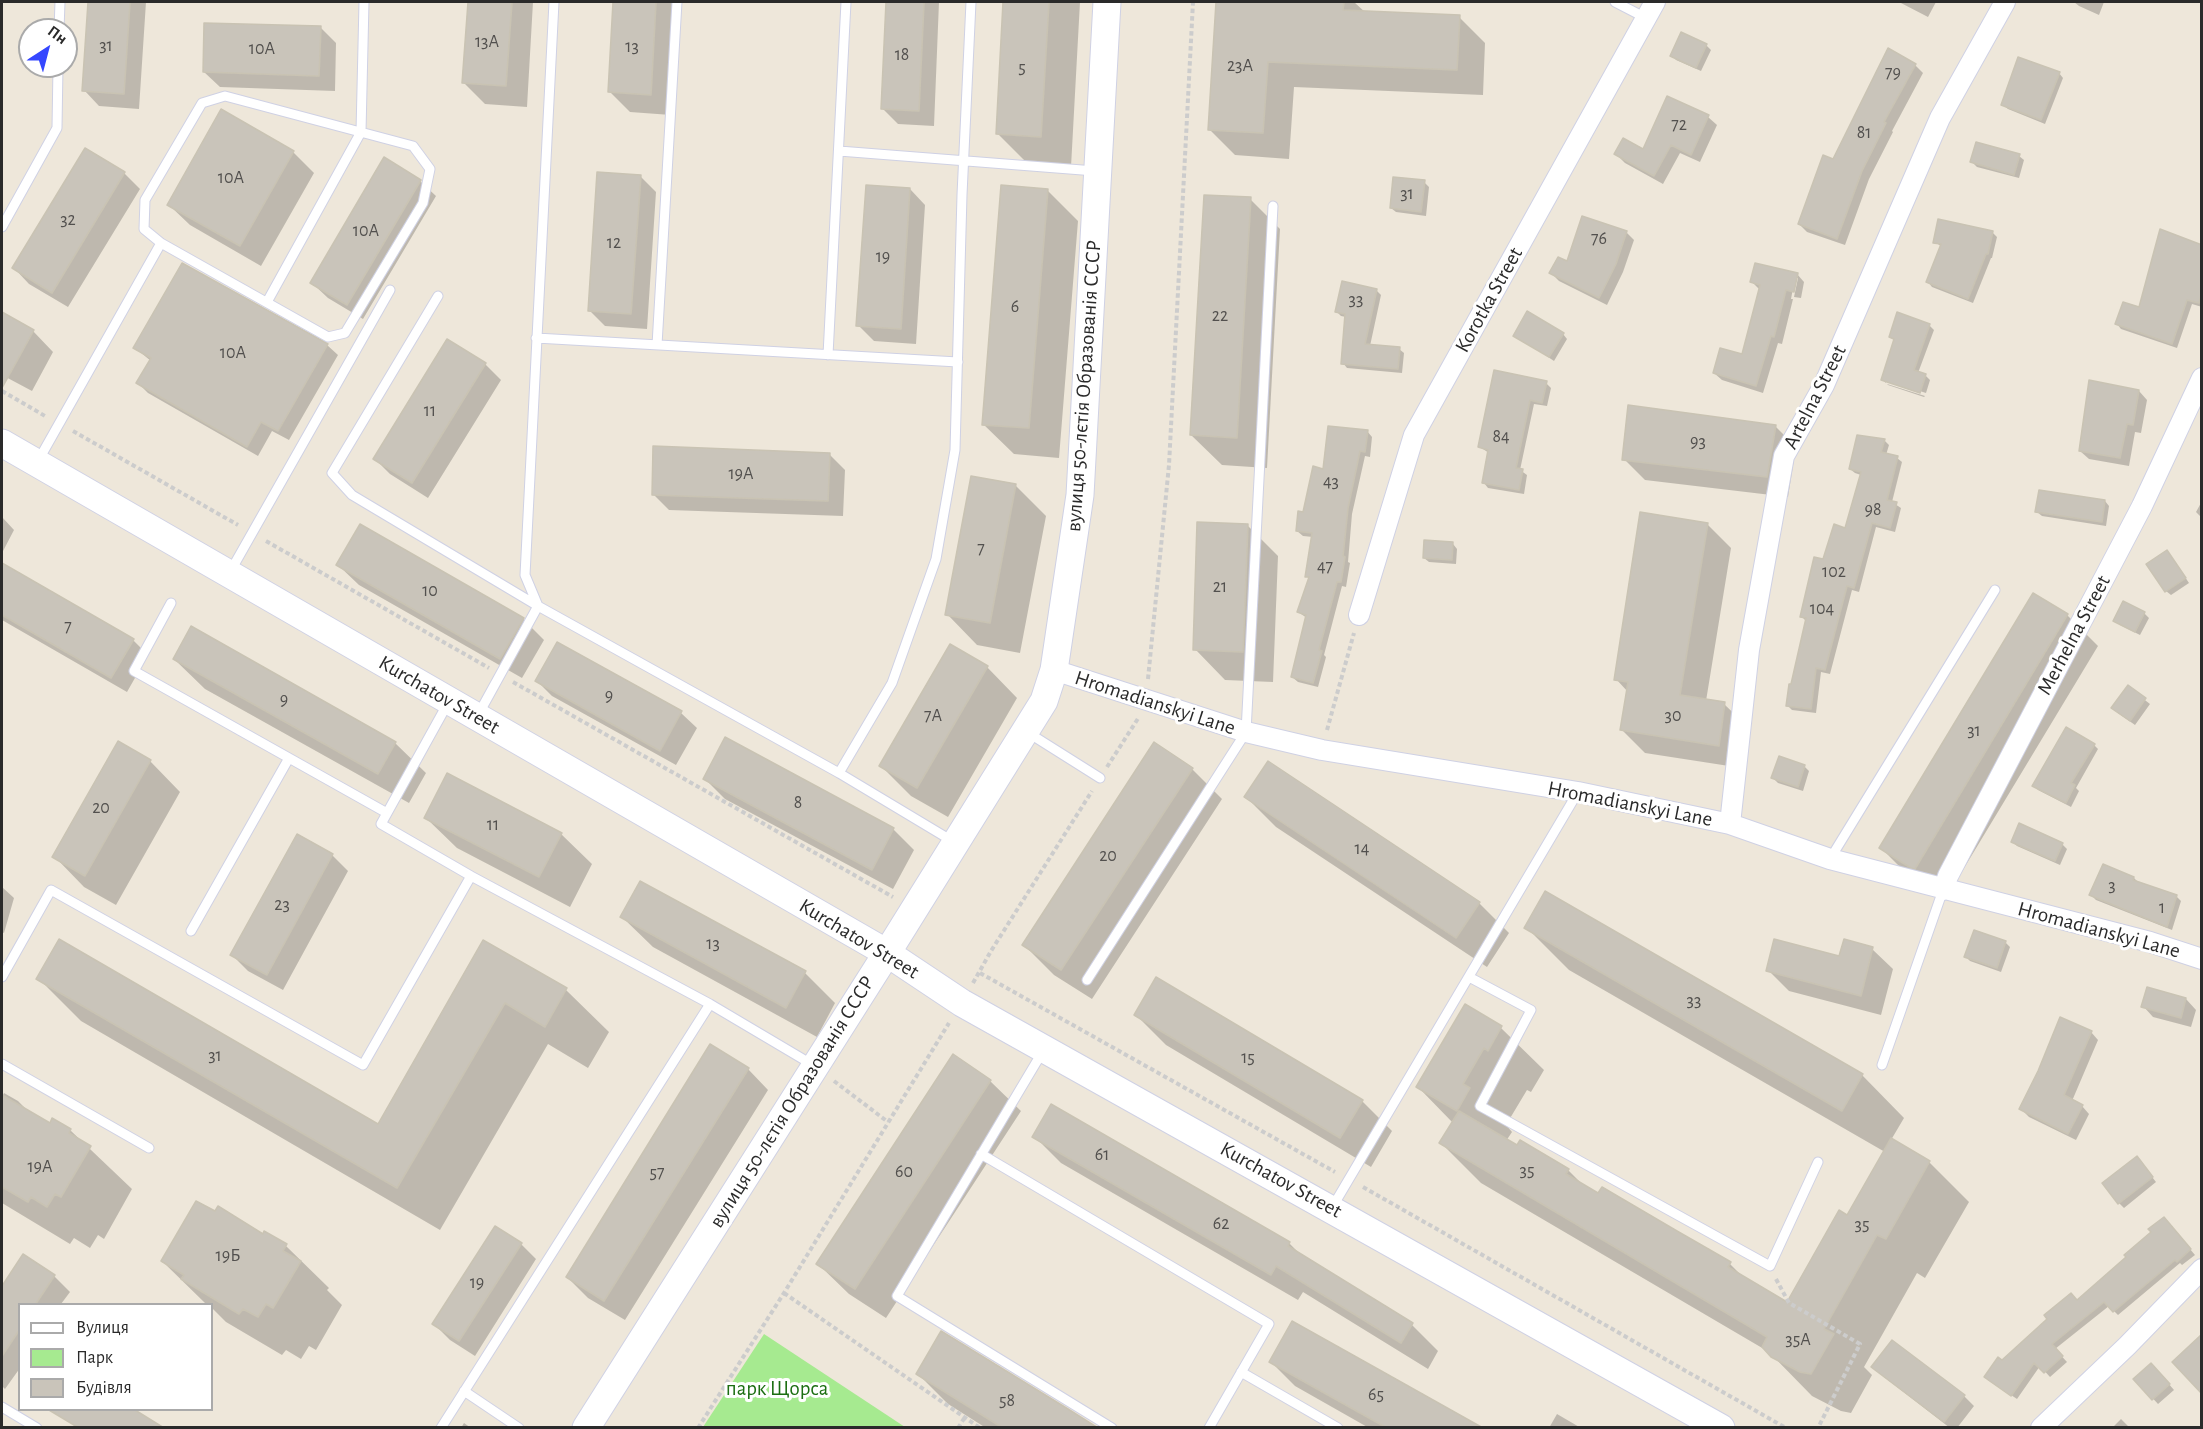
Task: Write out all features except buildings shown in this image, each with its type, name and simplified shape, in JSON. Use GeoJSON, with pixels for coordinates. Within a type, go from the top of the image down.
{"type":"FeatureCollection","features":[{"type":"Feature","properties":{"kind":"main road","name":"вулиця 50-лєтія Образованія СССР"},"geometry":{"type":"LineString","coordinates":[[586,1428],[1044,701],[1054,670],[1080,495],[1107,2]]}},
{"type":"Feature","properties":{"kind":"main road","name":"Kurchatov Street"},"geometry":{"type":"LineString","coordinates":[[2,443],[887,953],[962,1002],[1044,1049],[1721,1428]]}},
{"type":"Feature","properties":{"kind":"street","name":"Artelna Street"},"geometry":{"type":"LineString","coordinates":[[1730,824],[1749,650],[1784,456],[1824,385],[1940,118],[2005,2]]}},
{"type":"Feature","properties":{"kind":"street","name":"Korotka Street"},"geometry":{"type":"LineString","coordinates":[[1359,615],[1414,435],[1650,10]]}},
{"type":"Feature","properties":{"kind":"street","name":"Merhelna Street"},"geometry":{"type":"LineString","coordinates":[[1943,890],[1948,876],[2142,506],[2202,378]]}},
{"type":"Feature","properties":{"kind":"street","name":"Hromadianskyi Lane"},"geometry":{"type":"LineString","coordinates":[[1054,670],[1245,732],[1322,750],[1578,792],[1730,824],[1830,859],[2150,942],[2202,959]]}},
{"type":"Feature","properties":{"kind":"street"},"geometry":{"type":"LineString","coordinates":[[2042,1428],[2202,1269]]}},
{"type":"Feature","properties":{"kind":"lane"},"geometry":{"type":"LineString","coordinates":[[59,18],[60,2]]}},
{"type":"Feature","properties":{"kind":"lane"},"geometry":{"type":"LineString","coordinates":[[267,302],[361,132],[364,2]]}},
{"type":"Feature","properties":{"kind":"lane"},"geometry":{"type":"LineString","coordinates":[[538,606],[525,575],[554,2]]}},
{"type":"Feature","properties":{"kind":"lane"},"geometry":{"type":"LineString","coordinates":[[657,345],[677,2]]}},
{"type":"Feature","properties":{"kind":"lane"},"geometry":{"type":"LineString","coordinates":[[828,355],[846,2]]}},
{"type":"Feature","properties":{"kind":"lane"},"geometry":{"type":"LineString","coordinates":[[839,773],[892,684],[936,559],[955,450],[971,2]]}},
{"type":"Feature","properties":{"kind":"lane"},"geometry":{"type":"LineString","coordinates":[[1615,2],[1650,10]]}},
{"type":"Feature","properties":{"kind":"lane"},"geometry":{"type":"LineString","coordinates":[[2,227],[57,128],[58,78]]}},
{"type":"Feature","properties":{"kind":"lane"},"geometry":{"type":"LineString","coordinates":[[225,96],[413,146],[430,170],[423,203],[345,333],[328,337],[161,243],[144,229],[145,200],[202,103],[225,96]]}},
{"type":"Feature","properties":{"kind":"lane"},"geometry":{"type":"LineString","coordinates":[[838,151],[1098,171]]}},
{"type":"Feature","properties":{"kind":"lane"},"geometry":{"type":"LineString","coordinates":[[1087,980],[1245,732],[1273,206]]}},
{"type":"Feature","properties":{"kind":"lane"},"geometry":{"type":"LineString","coordinates":[[37,463],[161,243]]}},
{"type":"Feature","properties":{"kind":"lane"},"geometry":{"type":"LineString","coordinates":[[229,574],[390,290]]}},
{"type":"Feature","properties":{"kind":"lane"},"geometry":{"type":"LineString","coordinates":[[438,296],[332,473],[352,495],[538,606],[839,773],[955,843]]}},
{"type":"Feature","properties":{"kind":"lane"},"geometry":{"type":"LineString","coordinates":[[536,338],[958,362]]}},
{"type":"Feature","properties":{"kind":"lane"},"geometry":{"type":"LineString","coordinates":[[1830,859],[1995,590]]}},
{"type":"Feature","properties":{"kind":"lane"},"geometry":{"type":"LineString","coordinates":[[171,603],[134,671],[387,813]]}},
{"type":"Feature","properties":{"kind":"lane"},"geometry":{"type":"LineString","coordinates":[[477,717],[538,606]]}},
{"type":"Feature","properties":{"kind":"lane"},"geometry":{"type":"LineString","coordinates":[[449,701],[381,824],[471,876],[710,1005],[815,1067]]}},
{"type":"Feature","properties":{"kind":"lane"},"geometry":{"type":"LineString","coordinates":[[1025,731],[1100,778]]}},
{"type":"Feature","properties":{"kind":"lane"},"geometry":{"type":"LineString","coordinates":[[191,931],[289,758]]}},
{"type":"Feature","properties":{"kind":"lane"},"geometry":{"type":"LineString","coordinates":[[1331,1208],[1578,792]]}},
{"type":"Feature","properties":{"kind":"lane"},"geometry":{"type":"LineString","coordinates":[[2,977],[51,890],[363,1065],[471,876]]}},
{"type":"Feature","properties":{"kind":"lane"},"geometry":{"type":"LineString","coordinates":[[1882,1065],[1943,890]]}},
{"type":"Feature","properties":{"kind":"lane"},"geometry":{"type":"LineString","coordinates":[[1469,977],[1530,1010],[1480,1106],[1770,1266],[1818,1162]]}},
{"type":"Feature","properties":{"kind":"lane"},"geometry":{"type":"LineString","coordinates":[[441,1428],[710,1005]]}},
{"type":"Feature","properties":{"kind":"lane"},"geometry":{"type":"LineString","coordinates":[[1044,1049],[897,1296],[1112,1428]]}},
{"type":"Feature","properties":{"kind":"lane"},"geometry":{"type":"LineString","coordinates":[[2,1064],[149,1148]]}},
{"type":"Feature","properties":{"kind":"lane"},"geometry":{"type":"LineString","coordinates":[[981,1154],[1269,1324],[1209,1428]]}},
{"type":"Feature","properties":{"kind":"lane"},"geometry":{"type":"LineString","coordinates":[[1241,1372],[1338,1428]]}},
{"type":"Feature","properties":{"kind":"lane"},"geometry":{"type":"LineString","coordinates":[[464,1391],[519,1428]]}},
{"type":"Feature","properties":{"kind":"lane"},"geometry":{"type":"LineString","coordinates":[[2,1407],[37,1428]]}},
{"type":"Feature","properties":{"kind":"path"},"geometry":{"type":"LineString","coordinates":[[698,1428],[784,1293],[980,973],[990,951],[1146,707],[1169,465],[1192,2]]}},
{"type":"Feature","properties":{"kind":"path"},"geometry":{"type":"LineString","coordinates":[[2,391],[914,909]]}},
{"type":"Feature","properties":{"kind":"path"},"geometry":{"type":"LineString","coordinates":[[1322,750],[1359,615]]}},
{"type":"Feature","properties":{"kind":"path"},"geometry":{"type":"LineString","coordinates":[[980,973],[1349,1179],[1786,1428]]}},
{"type":"Feature","properties":{"kind":"path"},"geometry":{"type":"LineString","coordinates":[[815,1067],[888,1122]]}},
{"type":"Feature","properties":{"kind":"path"},"geometry":{"type":"LineString","coordinates":[[1770,1266],[1788,1303],[1860,1344],[1818,1428]]}},
{"type":"Feature","properties":{"kind":"path"},"geometry":{"type":"LineString","coordinates":[[784,1293],[981,1428]]}},
{"type":"Feature","properties":{"kind":"path"},"geometry":{"type":"LineString","coordinates":[[958,1428],[965,1417]]}},
{"type":"Feature","properties":{"kind":"green space","name":"парк Щорса"},"geometry":{"type":"Polygon","coordinates":[[[764,1334],[905,1427],[703,1427],[764,1334]]]}}]}
